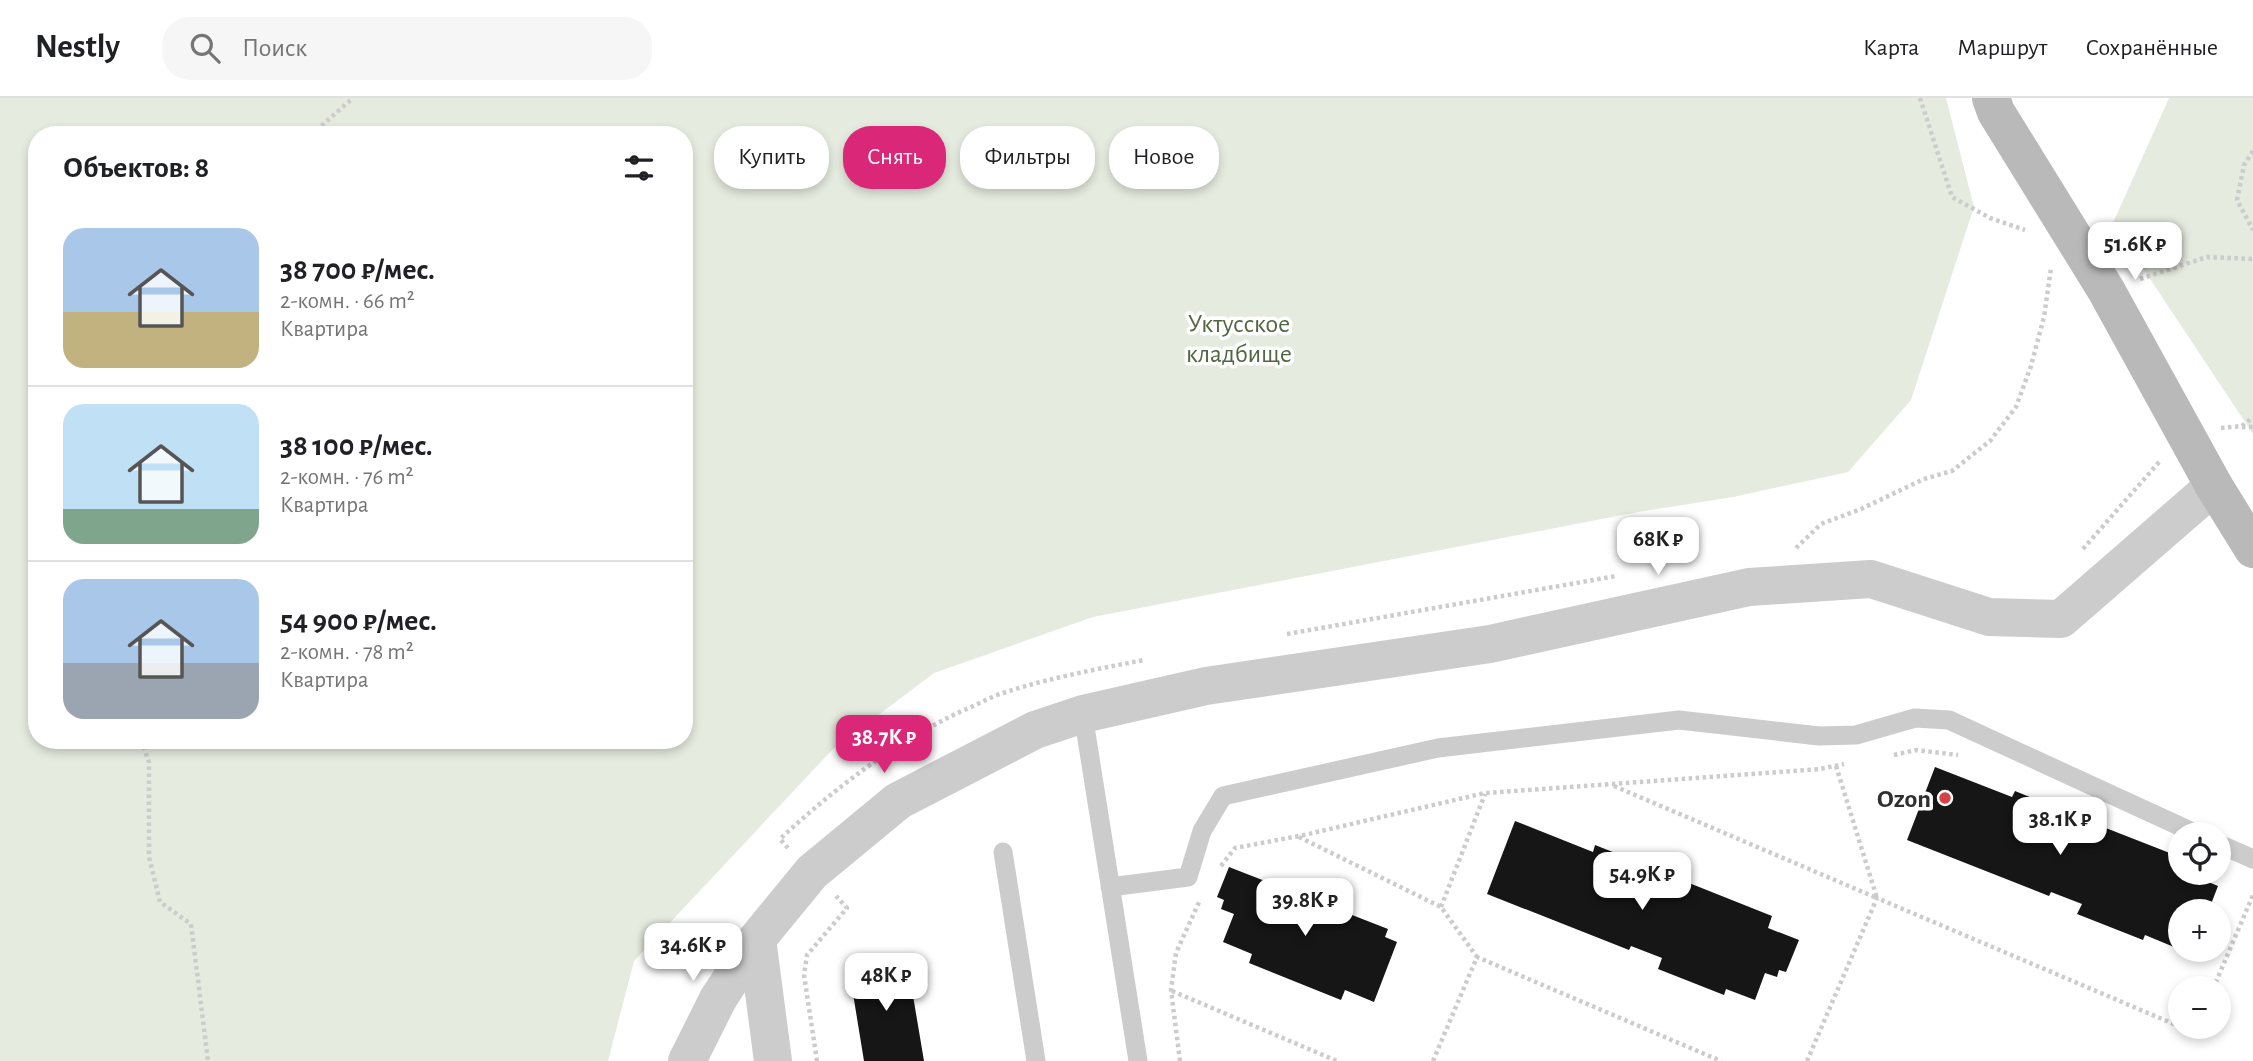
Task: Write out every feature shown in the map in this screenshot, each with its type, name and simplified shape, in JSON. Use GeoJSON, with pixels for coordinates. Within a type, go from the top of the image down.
{"type":"FeatureCollection","features":[{"type":"Feature","properties":{"kind":"street"},"geometry":{"type":"LineString","coordinates":[[1991,98],[1996,112],[2106,290],[2214,486],[2253,549]]}},
{"type":"Feature","properties":{"kind":"street"},"geometry":{"type":"LineString","coordinates":[[687,1061],[718,999],[757,939],[812,872],[898,801],[1035,730],[1083,714],[1206,686],[1490,644],[1749,587],[1871,579],[1989,617],[2062,619],[2214,486]]}},
{"type":"Feature","properties":{"kind":"street"},"geometry":{"type":"LineString","coordinates":[[757,939],[773,1061]]}},
{"type":"Feature","properties":{"kind":"lane"},"geometry":{"type":"LineString","coordinates":[[1083,714],[1138,1061]]}},
{"type":"Feature","properties":{"kind":"lane"},"geometry":{"type":"LineString","coordinates":[[1110,887],[1188,877],[1202,831],[1223,796],[1438,748],[1679,720],[1819,736],[1856,735],[1915,718],[1949,720],[2171,822]]}},
{"type":"Feature","properties":{"kind":"lane"},"geometry":{"type":"LineString","coordinates":[[2231,849],[2253,859]]}},
{"type":"Feature","properties":{"kind":"lane"},"geometry":{"type":"LineString","coordinates":[[1003,852],[1036,1061]]}},
{"type":"Feature","properties":{"kind":"path"},"geometry":{"type":"LineString","coordinates":[[321,126],[353,98]]}},
{"type":"Feature","properties":{"kind":"path"},"geometry":{"type":"LineString","coordinates":[[1920,98],[1952,198],[1990,218],[2029,231]]}},
{"type":"Feature","properties":{"kind":"path"},"geometry":{"type":"LineString","coordinates":[[2253,151],[2244,165],[2237,200],[2253,230]]}},
{"type":"Feature","properties":{"kind":"path"},"geometry":{"type":"LineString","coordinates":[[2106,290],[2207,257],[2253,259]]}},
{"type":"Feature","properties":{"kind":"path"},"geometry":{"type":"LineString","coordinates":[[1796,548],[1821,524],[1861,509],[1924,479],[1952,471],[1990,441],[2016,407],[2031,366],[2044,317],[2051,264]]}},
{"type":"Feature","properties":{"kind":"path"},"geometry":{"type":"LineString","coordinates":[[2242,426],[2253,427]]}},
{"type":"Feature","properties":{"kind":"path"},"geometry":{"type":"LineString","coordinates":[[144,749],[149,762],[149,857],[159,902],[191,924],[208,1061]]}},
{"type":"Feature","properties":{"kind":"path"},"geometry":{"type":"LineString","coordinates":[[1889,755],[1916,750],[1963,755]]}},
{"type":"Feature","properties":{"kind":"path"},"geometry":{"type":"LineString","coordinates":[[1215,874],[1235,848],[1485,793],[1611,785],[1849,763]]}},
{"type":"Feature","properties":{"kind":"path"},"geometry":{"type":"LineString","coordinates":[[1807,1061],[1877,898],[1836,766]]}},
{"type":"Feature","properties":{"kind":"path"},"geometry":{"type":"LineString","coordinates":[[1611,785],[2168,1022]]}},
{"type":"Feature","properties":{"kind":"path"},"geometry":{"type":"LineString","coordinates":[[1441,907],[1485,793]]}},
{"type":"Feature","properties":{"kind":"path"},"geometry":{"type":"LineString","coordinates":[[1298,836],[1441,907],[1477,957],[1721,1061]]}},
{"type":"Feature","properties":{"kind":"path"},"geometry":{"type":"LineString","coordinates":[[834,895],[844,886]]}},
{"type":"Feature","properties":{"kind":"path"},"geometry":{"type":"LineString","coordinates":[[1180,1061],[1171,990],[1176,953],[1203,894]]}},
{"type":"Feature","properties":{"kind":"path"},"geometry":{"type":"LineString","coordinates":[[2219,976],[2253,895]]}},
{"type":"Feature","properties":{"kind":"path"},"geometry":{"type":"LineString","coordinates":[[1433,1061],[1477,957]]}},
{"type":"Feature","properties":{"kind":"path"},"geometry":{"type":"LineString","coordinates":[[1171,990],[1337,1061]]}},
{"type":"Feature","properties":{"kind":"green space","name":"Уктусское кладбище"},"geometry":{"type":"Polygon","coordinates":[[[0,98],[1946,98],[1974,207],[1911,400],[1848,472],[1733,497],[1638,512],[1093,617],[934,673],[832,750],[634,961],[608,1061],[0,1061],[0,98]]]}},
{"type":"Feature","properties":{"kind":"green space"},"geometry":{"type":"Polygon","coordinates":[[[2169,98],[2253,98],[2253,434],[2113,223],[2169,98]]]}},
{"type":"Feature","properties":{"kind":"building"},"geometry":{"type":"Polygon","coordinates":[[[1935,767],[2012,797],[2015,791],[2062,810],[2059,818],[2090,830],[2093,823],[2168,852],[2168,885],[2218,886],[2213,899],[2168,899],[2168,945],[2145,935],[2143,940],[2077,914],[2082,904],[2051,892],[2049,896],[1907,840],[1935,767]]]}},
{"type":"Feature","properties":{"kind":"building"},"geometry":{"type":"Polygon","coordinates":[[[1515,821],[1593,852],[1595,845],[1643,864],[1640,872],[1670,884],[1674,877],[1772,916],[1768,928],[1799,940],[1786,972],[1779,970],[1777,977],[1765,973],[1755,1000],[1726,989],[1724,995],[1658,969],[1662,958],[1631,946],[1629,950],[1487,894],[1515,821]]]}},
{"type":"Feature","properties":{"kind":"building"},"geometry":{"type":"Polygon","coordinates":[[[1229,867],[1388,929],[1385,937],[1397,942],[1374,1002],[1345,990],[1341,1000],[1249,963],[1252,954],[1223,942],[1234,914],[1221,909],[1224,900],[1217,897],[1229,867]]]}},
{"type":"Feature","properties":{"kind":"building"},"geometry":{"type":"Polygon","coordinates":[[[907,960],[924,1061],[864,1061],[849,969],[907,960]]]}},
{"type":"Feature","properties":{"kind":"place","name":"Ozon"},"geometry":{"type":"Point","coordinates":[1945,798]}}]}
